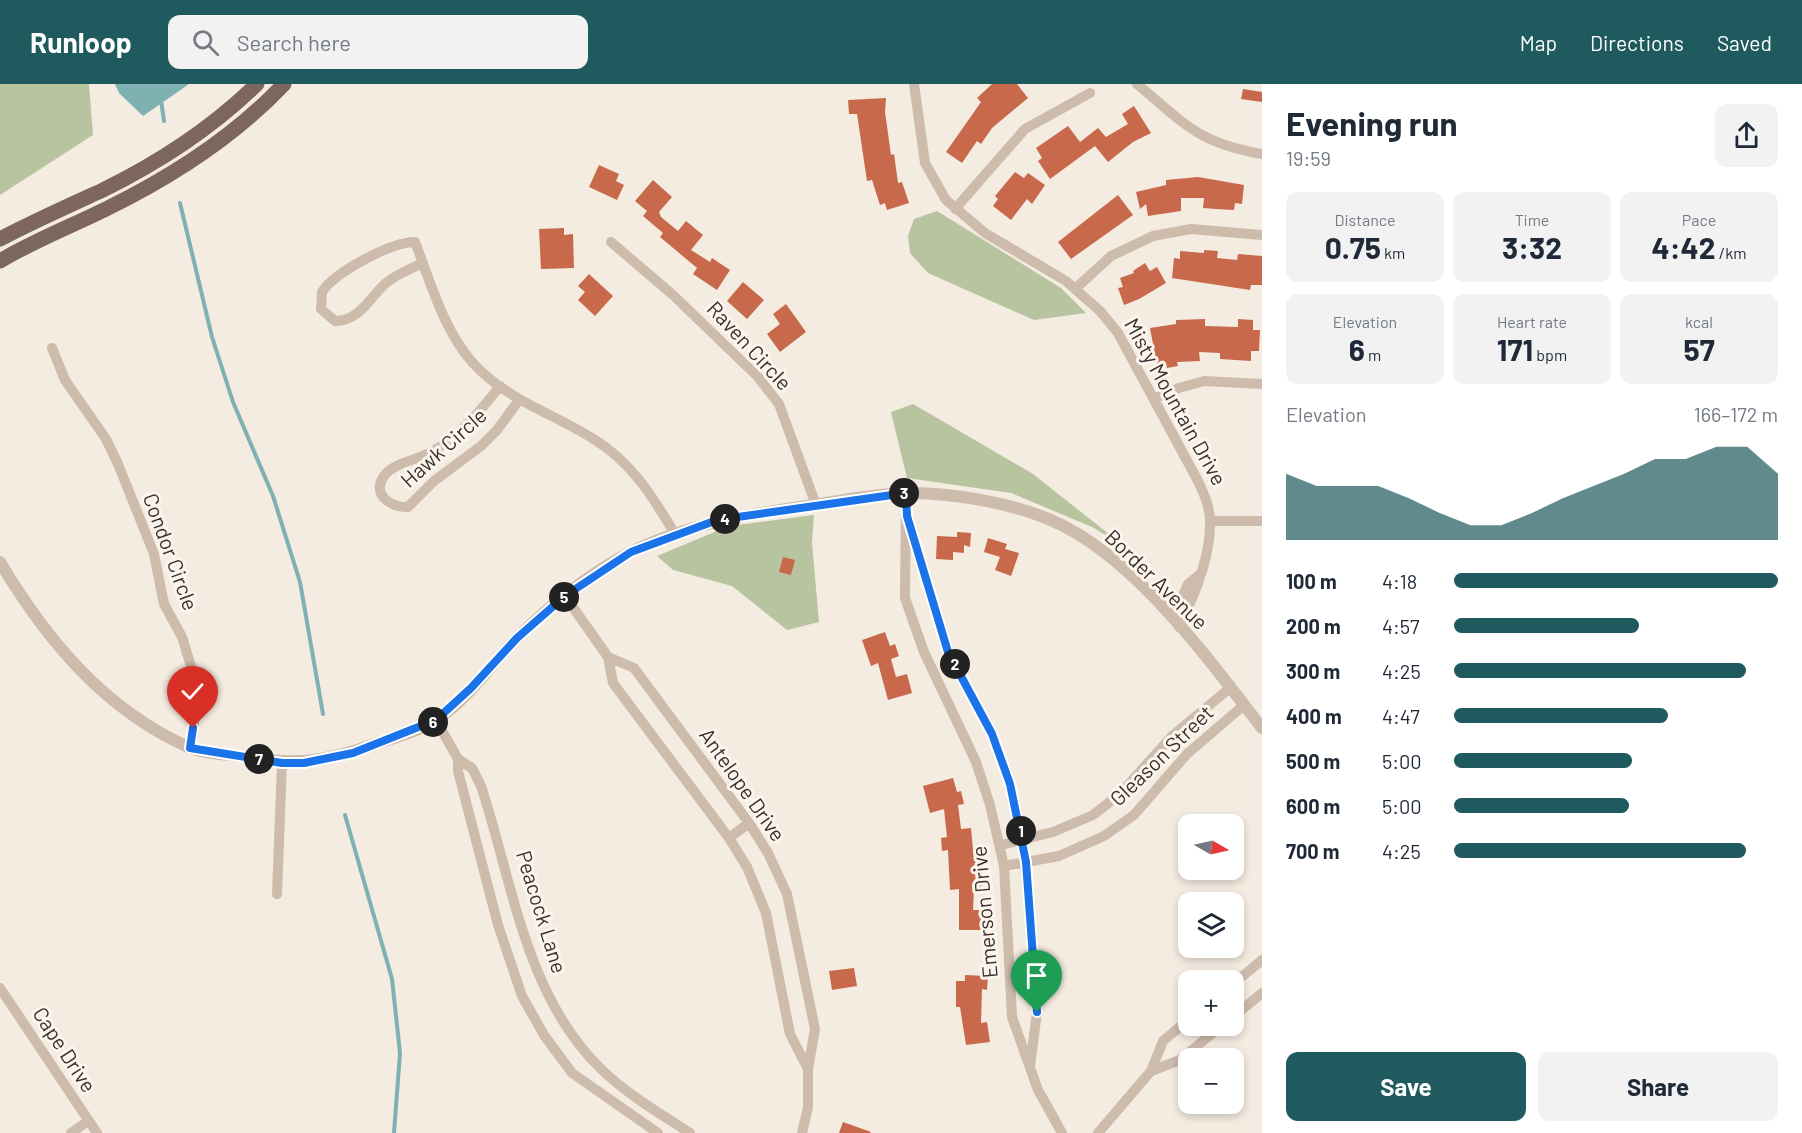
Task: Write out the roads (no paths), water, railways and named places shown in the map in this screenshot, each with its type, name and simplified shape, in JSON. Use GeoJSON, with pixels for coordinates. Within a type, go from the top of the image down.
{"type":"FeatureCollection","features":[{"type":"Feature","properties":{"kind":"main road"},"geometry":{"type":"LineString","coordinates":[[0,239],[145,167],[193,137],[240,101],[257,84]]}},
{"type":"Feature","properties":{"kind":"main road"},"geometry":{"type":"LineString","coordinates":[[0,261],[47,235],[116,204],[192,160],[229,135],[282,86]]}},
{"type":"Feature","properties":{"kind":"street","name":"Misty Mountain Drive"},"geometry":{"type":"LineString","coordinates":[[914,84],[925,163],[934,184],[955,209],[985,232],[1076,288],[1100,311],[1118,333],[1198,481],[1207,502],[1210,521],[1206,550],[1196,592],[1176,623]]}},
{"type":"Feature","properties":{"kind":"street"},"geometry":{"type":"LineString","coordinates":[[1137,84],[1186,127],[1203,138],[1262,154]]}},
{"type":"Feature","properties":{"kind":"street"},"geometry":{"type":"LineString","coordinates":[[955,209],[1025,129],[1090,93]]}},
{"type":"Feature","properties":{"kind":"street"},"geometry":{"type":"LineString","coordinates":[[1076,288],[1111,256],[1153,237],[1191,229],[1221,229],[1262,235]]}},
{"type":"Feature","properties":{"kind":"street"},"geometry":{"type":"LineString","coordinates":[[423,263],[398,273],[352,319],[335,321],[321,309],[322,292],[335,278],[402,242],[415,242],[443,315],[473,363],[519,400],[593,438],[621,459],[646,486],[675,534]]}},
{"type":"Feature","properties":{"kind":"street","name":"Raven Circle"},"geometry":{"type":"LineString","coordinates":[[611,242],[690,310],[757,376],[779,404],[816,504]]}},
{"type":"Feature","properties":{"kind":"street","name":"Condor Circle"},"geometry":{"type":"LineString","coordinates":[[52,348],[65,380],[106,440],[118,464],[154,554],[164,604],[182,637],[194,676],[197,704],[190,748]]}},
{"type":"Feature","properties":{"kind":"street"},"geometry":{"type":"LineString","coordinates":[[1154,399],[1179,388],[1204,381],[1262,384]]}},
{"type":"Feature","properties":{"kind":"street","name":"Hawk Circle"},"geometry":{"type":"LineString","coordinates":[[500,386],[467,425],[451,439],[411,462],[392,467],[383,477],[380,486],[382,496],[390,504],[408,507],[434,481],[481,446],[497,430],[519,400]]}},
{"type":"Feature","properties":{"kind":"street","name":"Border Avenue"},"geometry":{"type":"LineString","coordinates":[[0,562],[51,639],[108,696],[138,718],[190,748],[282,763],[304,763],[353,753],[436,720],[471,688],[517,638],[565,596],[631,552],[675,534],[717,520],[816,504],[906,493],[1006,506],[1053,521],[1089,541],[1114,562],[1176,623],[1262,728]]}},
{"type":"Feature","properties":{"kind":"street","name":"Emerson Drive"},"geometry":{"type":"LineString","coordinates":[[906,493],[904,575],[906,598],[924,652],[975,762],[1001,845],[1012,1017],[1029,1069],[1062,1133]]}},
{"type":"Feature","properties":{"kind":"street","name":"Emerson Drive"},"geometry":{"type":"LineString","coordinates":[[907,516],[948,652],[992,734],[1010,784],[1023,840],[1037,1012],[1029,1069]]}},
{"type":"Feature","properties":{"kind":"street"},"geometry":{"type":"LineString","coordinates":[[1210,521],[1262,521]]}},
{"type":"Feature","properties":{"kind":"street","name":"Antelope Drive"},"geometry":{"type":"LineString","coordinates":[[565,596],[608,657],[613,683],[729,838],[747,867],[766,913],[790,1034],[808,1069]]}},
{"type":"Feature","properties":{"kind":"street","name":"Antelope Drive"},"geometry":{"type":"LineString","coordinates":[[608,657],[634,668],[749,824],[768,853],[787,894],[815,1029],[808,1069],[808,1107],[802,1133]]}},
{"type":"Feature","properties":{"kind":"street","name":"Gleason Street"},"geometry":{"type":"LineString","coordinates":[[1001,845],[1053,832],[1093,815],[1120,794],[1172,736],[1230,688]]}},
{"type":"Feature","properties":{"kind":"street","name":"Gleason Street"},"geometry":{"type":"LineString","coordinates":[[1004,866],[1059,856],[1104,836],[1134,815],[1187,754],[1244,705]]}},
{"type":"Feature","properties":{"kind":"street","name":"Peacock Lane"},"geometry":{"type":"LineString","coordinates":[[436,720],[458,759],[472,768],[481,786],[533,962],[561,1019],[573,1038],[623,1089],[690,1133]]}},
{"type":"Feature","properties":{"kind":"street","name":"Peacock Lane"},"geometry":{"type":"LineString","coordinates":[[458,759],[458,771],[495,913],[522,996],[544,1035],[572,1073],[658,1133]]}},
{"type":"Feature","properties":{"kind":"street"},"geometry":{"type":"LineString","coordinates":[[277,894],[282,763]]}},
{"type":"Feature","properties":{"kind":"street"},"geometry":{"type":"LineString","coordinates":[[729,838],[749,824]]}},
{"type":"Feature","properties":{"kind":"street"},"geometry":{"type":"LineString","coordinates":[[1244,975],[1262,960]]}},
{"type":"Feature","properties":{"kind":"street"},"geometry":{"type":"LineString","coordinates":[[512,967],[533,962]]}},
{"type":"Feature","properties":{"kind":"street","name":"Cape Drive"},"geometry":{"type":"LineString","coordinates":[[0,988],[97,1133]]}},
{"type":"Feature","properties":{"kind":"street"},"geometry":{"type":"LineString","coordinates":[[1244,1008],[1262,993]]}},
{"type":"Feature","properties":{"kind":"street"},"geometry":{"type":"LineString","coordinates":[[1098,1133],[1151,1071],[1163,1041],[1178,1028]]}},
{"type":"Feature","properties":{"kind":"street"},"geometry":{"type":"LineString","coordinates":[[1151,1071],[1180,1060],[1209,1036]]}},
{"type":"Feature","properties":{"kind":"street"},"geometry":{"type":"LineString","coordinates":[[71,1133],[88,1121]]}},
{"type":"Feature","properties":{"kind":"water"},"geometry":{"type":"Polygon","coordinates":[[[115,84],[189,84],[143,116],[119,93],[115,84]]]}},
{"type":"Feature","properties":{"kind":"waterway"},"geometry":{"type":"LineString","coordinates":[[161,100],[164,121]]}},
{"type":"Feature","properties":{"kind":"waterway"},"geometry":{"type":"LineString","coordinates":[[180,203],[212,337],[233,402],[273,496],[300,582],[323,714]]}},
{"type":"Feature","properties":{"kind":"waterway"},"geometry":{"type":"LineString","coordinates":[[345,815],[392,979],[400,1053],[394,1133]]}}]}
